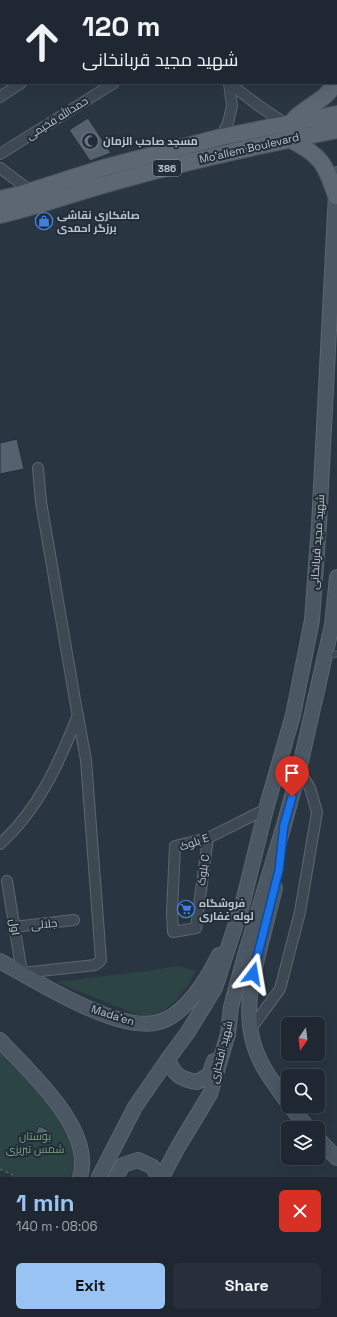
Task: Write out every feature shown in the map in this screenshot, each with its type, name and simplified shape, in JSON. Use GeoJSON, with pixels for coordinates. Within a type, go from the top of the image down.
{"type":"FeatureCollection","features":[{"type":"Feature","properties":{"kind":"main road"},"geometry":{"type":"LineString","coordinates":[[334,84],[325,96],[304,111],[288,128],[305,147],[316,155],[323,164],[328,173],[336,196]]}},
{"type":"Feature","properties":{"kind":"main road","name":"Mo'allem Boulevard"},"geometry":{"type":"LineString","coordinates":[[0,216],[122,180],[224,153],[288,128],[337,114]]}},
{"type":"Feature","properties":{"kind":"main road","name":"Mo'allem Boulevard"},"geometry":{"type":"LineString","coordinates":[[0,199],[31,191],[103,168],[221,137],[288,128],[337,130]]}},
{"type":"Feature","properties":{"kind":"main road","name":"شهید مجید قربانخانی"},"geometry":{"type":"LineString","coordinates":[[243,902],[266,809],[293,715],[312,620],[324,427],[331,408],[337,174]]}},
{"type":"Feature","properties":{"kind":"main road"},"geometry":{"type":"LineString","coordinates":[[324,427],[331,421],[337,422]]}},
{"type":"Feature","properties":{"kind":"main road","name":"شهید مجید قربانخانی"},"geometry":{"type":"LineString","coordinates":[[284,825],[332,654],[332,625],[337,577]]}},
{"type":"Feature","properties":{"kind":"main road"},"geometry":{"type":"LineString","coordinates":[[281,1093],[264,1069],[256,1051],[250,1030],[248,1000],[279,870],[284,825]]}},
{"type":"Feature","properties":{"kind":"main road","name":"شهید افتخاری"},"geometry":{"type":"LineString","coordinates":[[162,1177],[210,1094],[228,1034],[232,1007],[245,955],[284,825]]}},
{"type":"Feature","properties":{"kind":"main road"},"geometry":{"type":"LineString","coordinates":[[99,1177],[135,1107],[188,1032],[215,988],[243,902]]}},
{"type":"Feature","properties":{"kind":"main road","name":"Mada'en"},"geometry":{"type":"LineString","coordinates":[[0,962],[51,990],[103,1014],[134,1024],[160,1022],[179,1012],[192,997],[213,967],[243,902]]}},
{"type":"Feature","properties":{"kind":"main road"},"geometry":{"type":"LineString","coordinates":[[0,973],[22,973]]}},
{"type":"Feature","properties":{"kind":"main road"},"geometry":{"type":"LineString","coordinates":[[168,1059],[172,1071],[184,1080],[197,1082],[209,1075],[218,1049],[228,1034]]}},
{"type":"Feature","properties":{"kind":"main road"},"geometry":{"type":"LineString","coordinates":[[0,1040],[56,1101],[68,1118],[78,1141],[82,1170],[80,1177]]}},
{"type":"Feature","properties":{"kind":"main road"},"geometry":{"type":"LineString","coordinates":[[296,1113],[302,1121]]}},
{"type":"Feature","properties":{"kind":"main road"},"geometry":{"type":"LineString","coordinates":[[325,1146],[337,1158]]}},
{"type":"Feature","properties":{"kind":"main road"},"geometry":{"type":"LineString","coordinates":[[116,1177],[123,1165],[138,1160],[153,1167],[158,1177]]}},
{"type":"Feature","properties":{"kind":"street"},"geometry":{"type":"LineString","coordinates":[[0,97],[20,84]]}},
{"type":"Feature","properties":{"kind":"street","name":"حمدالله فخیمی"},"geometry":{"type":"LineString","coordinates":[[0,154],[112,84]]}},
{"type":"Feature","properties":{"kind":"street"},"geometry":{"type":"LineString","coordinates":[[221,137],[228,123],[232,106],[229,84]]}},
{"type":"Feature","properties":{"kind":"street"},"geometry":{"type":"LineString","coordinates":[[230,84],[288,128]]}},
{"type":"Feature","properties":{"kind":"street"},"geometry":{"type":"LineString","coordinates":[[0,168],[31,191]]}},
{"type":"Feature","properties":{"kind":"street"},"geometry":{"type":"LineString","coordinates":[[22,973],[95,965],[100,960],[86,760],[41,502],[38,468]]}},
{"type":"Feature","properties":{"kind":"street"},"geometry":{"type":"LineString","coordinates":[[0,844],[33,808],[59,761],[78,715]]}},
{"type":"Feature","properties":{"kind":"street"},"geometry":{"type":"LineString","coordinates":[[250,1030],[280,989],[300,912],[317,812],[310,788],[299,770]]}},
{"type":"Feature","properties":{"kind":"street","name":"بلوک E"},"geometry":{"type":"LineString","coordinates":[[174,932],[172,912],[175,846],[208,838],[266,809]]}},
{"type":"Feature","properties":{"kind":"street","name":"بلوک C"},"geometry":{"type":"LineString","coordinates":[[174,932],[196,928],[208,838]]}},
{"type":"Feature","properties":{"kind":"street","name":"اول"},"geometry":{"type":"LineString","coordinates":[[7,881],[22,973]]}},
{"type":"Feature","properties":{"kind":"street","name":"جلالی"},"geometry":{"type":"LineString","coordinates":[[14,927],[74,920]]}},
{"type":"Feature","properties":{"kind":"path"},"geometry":{"type":"LineString","coordinates":[[0,1168],[13,1175]]}},
{"type":"Feature","properties":{"kind":"green space"},"geometry":{"type":"Polygon","coordinates":[[[178,966],[196,971],[186,988],[176,1000],[160,1014],[141,1016],[56,982],[148,971],[178,966]]]}},
{"type":"Feature","properties":{"kind":"green space","name":"بوستان شمس تبریزی"},"geometry":{"type":"Polygon","coordinates":[[[0,1050],[36,1086],[57,1112],[66,1127],[72,1142],[75,1159],[71,1177],[12,1177],[13,1175],[0,1169],[0,1050]]]}},
{"type":"Feature","properties":{"kind":"building","name":"مسجد صاحب الزمان"},"geometry":{"type":"Polygon","coordinates":[[[88,118],[111,153],[90,161],[69,130],[88,118]]]}},
{"type":"Feature","properties":{"kind":"building"},"geometry":{"type":"Polygon","coordinates":[[[17,439],[24,469],[0,474],[0,443],[17,439]]]}},
{"type":"Feature","properties":{"kind":"building"},"geometry":{"type":"Polygon","coordinates":[[[39,1126],[48,1130],[43,1142],[34,1138],[39,1126]]]}},
{"type":"Feature","properties":{"kind":"place","name":"مسجد صاحب الزمان"},"geometry":{"type":"Point","coordinates":[90,141]}},
{"type":"Feature","properties":{"kind":"place","name":"صافکاری نقاشی برزگر احمدی"},"geometry":{"type":"Point","coordinates":[44,221]}},
{"type":"Feature","properties":{"kind":"place","name":"فروشگاه لوله غفاری"},"geometry":{"type":"Point","coordinates":[186,909]}},
{"type":"Feature","properties":{"kind":"route"},"geometry":{"type":"LineString","coordinates":[[253,974],[279,870],[284,825],[292,797]]}}]}
